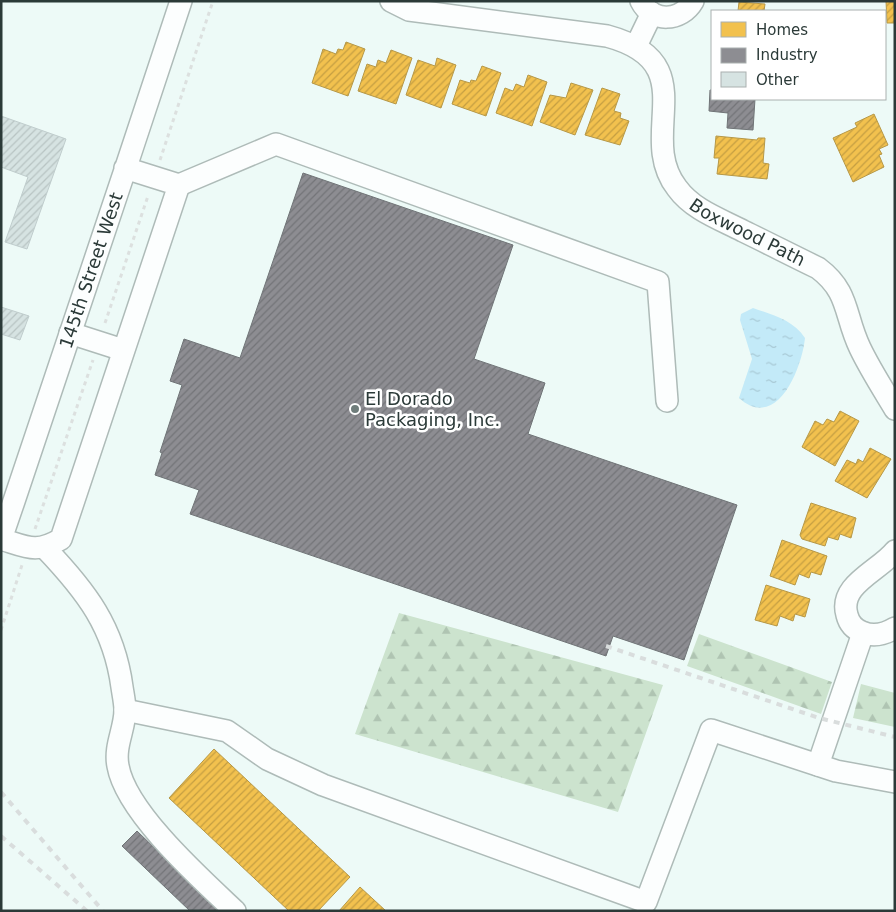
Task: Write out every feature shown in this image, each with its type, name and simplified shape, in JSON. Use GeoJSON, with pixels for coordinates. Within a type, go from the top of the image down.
{"type":"FeatureCollection","features":[{"type":"Feature","properties":{"kind":"street","name":"145th Street West"},"geometry":{"type":"LineString","coordinates":[[1,539],[181,1]]}},
{"type":"Feature","properties":{"kind":"street","name":"Boxwood Path"},"geometry":{"type":"LineString","coordinates":[[391,1],[409,10],[608,36],[636,46],[648,56],[660,76],[665,99],[662,147],[669,176],[676,188],[698,208],[818,268],[831,278],[842,296],[853,332],[861,350],[895,409]]}},
{"type":"Feature","properties":{"kind":"street"},"geometry":{"type":"LineString","coordinates":[[636,46],[646,7],[661,17],[671,17],[681,14],[693,1]]}},
{"type":"Feature","properties":{"kind":"street"},"geometry":{"type":"LineString","coordinates":[[125,168],[179,185],[276,144],[658,282],[667,401]]}},
{"type":"Feature","properties":{"kind":"street"},"geometry":{"type":"LineString","coordinates":[[37,548],[61,539],[179,185]]}},
{"type":"Feature","properties":{"kind":"street"},"geometry":{"type":"LineString","coordinates":[[70,333],[123,350]]}},
{"type":"Feature","properties":{"kind":"street"},"geometry":{"type":"LineString","coordinates":[[1,539],[37,548],[72,576],[96,610],[118,658],[125,710],[118,740],[117,765],[126,788],[139,813],[235,911]]}},
{"type":"Feature","properties":{"kind":"street"},"geometry":{"type":"LineString","coordinates":[[894,557],[851,588],[844,604],[847,617],[853,627],[862,633],[874,635],[895,628]]}},
{"type":"Feature","properties":{"kind":"street"},"geometry":{"type":"LineString","coordinates":[[818,765],[862,633]]}},
{"type":"Feature","properties":{"kind":"street"},"geometry":{"type":"LineString","coordinates":[[125,710],[227,732],[266,759],[323,785],[646,902],[711,730],[836,771],[895,782]]}},
{"type":"Feature","properties":{"kind":"path"},"geometry":{"type":"LineString","coordinates":[[1,630],[37,548],[99,342],[213,1]]}},
{"type":"Feature","properties":{"kind":"green space"},"geometry":{"type":"Polygon","coordinates":[[[399,613],[663,685],[618,812],[355,734],[399,613]]]}},
{"type":"Feature","properties":{"kind":"green space"},"geometry":{"type":"Polygon","coordinates":[[[699,634],[832,682],[821,714],[687,666],[699,634]]]}},
{"type":"Feature","properties":{"kind":"green space"},"geometry":{"type":"Polygon","coordinates":[[[861,684],[895,693],[895,727],[853,718],[861,684]]]}},
{"type":"Feature","properties":{"kind":"water"},"geometry":{"type":"Polygon","coordinates":[[[753,308],[789,322],[805,338],[799,365],[793,379],[776,402],[765,407],[753,406],[739,398],[752,359],[740,320],[741,314],[753,308]]]}},
{"type":"Feature","properties":{"kind":"building: Homes"},"geometry":{"type":"Polygon","coordinates":[[[886,1],[895,1],[895,23],[887,23],[886,1]]]}},
{"type":"Feature","properties":{"kind":"building: Homes"},"geometry":{"type":"Polygon","coordinates":[[[739,2],[765,4],[764,10],[738,10],[739,2]]]}},
{"type":"Feature","properties":{"kind":"building: Homes"},"geometry":{"type":"Polygon","coordinates":[[[346,42],[365,49],[348,96],[312,83],[323,49],[336,54],[338,49],[343,50],[346,42]]]}},
{"type":"Feature","properties":{"kind":"building: Homes"},"geometry":{"type":"Polygon","coordinates":[[[391,50],[412,58],[396,104],[358,91],[367,64],[376,67],[378,60],[386,63],[391,50]]]}},
{"type":"Feature","properties":{"kind":"building: Homes"},"geometry":{"type":"Polygon","coordinates":[[[437,58],[456,65],[441,108],[406,95],[418,60],[435,66],[437,58]]]}},
{"type":"Feature","properties":{"kind":"building: Homes"},"geometry":{"type":"Polygon","coordinates":[[[482,66],[501,73],[486,116],[452,104],[460,80],[470,83],[471,80],[476,81],[482,66]]]}},
{"type":"Feature","properties":{"kind":"building: Homes"},"geometry":{"type":"Polygon","coordinates":[[[528,75],[547,82],[532,126],[496,113],[505,88],[513,91],[516,84],[524,87],[528,75]]]}},
{"type":"Feature","properties":{"kind":"building: Homes"},"geometry":{"type":"Polygon","coordinates":[[[571,83],[593,90],[575,135],[540,122],[550,95],[566,98],[571,83]]]}},
{"type":"Feature","properties":{"kind":"building: Homes"},"geometry":{"type":"Polygon","coordinates":[[[602,88],[620,94],[614,111],[621,113],[620,118],[629,121],[620,145],[585,135],[602,88]]]}},
{"type":"Feature","properties":{"kind":"building: Homes"},"geometry":{"type":"Polygon","coordinates":[[[874,114],[888,145],[879,149],[882,154],[879,155],[884,167],[853,182],[833,138],[857,127],[855,123],[874,114]]]}},
{"type":"Feature","properties":{"kind":"building: Homes"},"geometry":{"type":"Polygon","coordinates":[[[716,136],[757,140],[758,138],[765,138],[763,163],[769,164],[767,179],[717,174],[719,158],[714,158],[716,136]]]}},
{"type":"Feature","properties":{"kind":"building: Homes"},"geometry":{"type":"Polygon","coordinates":[[[840,411],[859,421],[835,466],[802,447],[815,421],[823,425],[827,419],[834,422],[840,411]]]}},
{"type":"Feature","properties":{"kind":"building: Homes"},"geometry":{"type":"Polygon","coordinates":[[[870,448],[891,459],[867,498],[835,481],[847,460],[856,464],[858,459],[863,462],[870,448]]]}},
{"type":"Feature","properties":{"kind":"building: Homes"},"geometry":{"type":"Polygon","coordinates":[[[811,503],[856,518],[851,538],[840,534],[838,540],[828,537],[825,546],[802,539],[800,535],[811,503]]]}},
{"type":"Feature","properties":{"kind":"building: Homes"},"geometry":{"type":"Polygon","coordinates":[[[782,540],[827,556],[821,575],[811,572],[809,578],[799,574],[795,585],[770,576],[782,540]]]}},
{"type":"Feature","properties":{"kind":"building: Homes"},"geometry":{"type":"Polygon","coordinates":[[[766,585],[810,599],[805,617],[795,614],[793,621],[780,616],[777,626],[755,620],[766,585]]]}},
{"type":"Feature","properties":{"kind":"building: Homes"},"geometry":{"type":"Polygon","coordinates":[[[214,749],[350,877],[318,911],[289,911],[169,798],[214,749]]]}},
{"type":"Feature","properties":{"kind":"building: Homes"},"geometry":{"type":"Polygon","coordinates":[[[360,887],[386,911],[339,911],[360,887]]]}},
{"type":"Feature","properties":{"kind":"building: Industry"},"geometry":{"type":"Polygon","coordinates":[[[710,90],[711,100],[755,100],[753,130],[727,128],[728,113],[709,111],[710,90]]]}},
{"type":"Feature","properties":{"kind":"building: Industry","name":"El Dorado Packaging, Inc."},"geometry":{"type":"Polygon","coordinates":[[[303,173],[513,245],[474,359],[545,383],[528,434],[737,505],[684,660],[613,636],[606,656],[190,514],[199,490],[155,475],[162,453],[160,452],[182,385],[170,381],[184,339],[240,358],[303,173]]]}},
{"type":"Feature","properties":{"kind":"building: Industry"},"geometry":{"type":"Polygon","coordinates":[[[137,831],[220,911],[190,911],[122,846],[137,831]]]}},
{"type":"Feature","properties":{"kind":"building: Other"},"geometry":{"type":"Polygon","coordinates":[[[1,116],[66,139],[27,249],[5,242],[28,177],[1,167],[1,116]]]}},
{"type":"Feature","properties":{"kind":"building: Other"},"geometry":{"type":"Polygon","coordinates":[[[1,307],[29,316],[20,340],[1,334],[1,307]]]}},
{"type":"Feature","properties":{"kind":"railway"},"geometry":{"type":"LineString","coordinates":[[606,646],[819,718],[895,737]]}},
{"type":"Feature","properties":{"kind":"railway"},"geometry":{"type":"LineString","coordinates":[[1,792],[103,911]]}},
{"type":"Feature","properties":{"kind":"railway"},"geometry":{"type":"LineString","coordinates":[[1,836],[87,911]]}},
{"type":"Feature","properties":{"kind":"place","name":"El Dorado Packaging, Inc."},"geometry":{"type":"Point","coordinates":[355,409]}}]}
